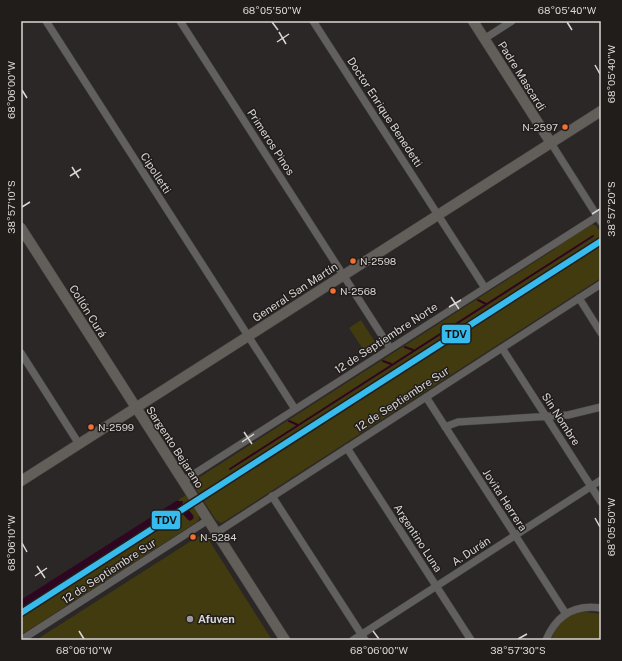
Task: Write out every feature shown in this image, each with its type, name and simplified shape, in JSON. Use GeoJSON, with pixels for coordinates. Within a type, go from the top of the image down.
{"type":"FeatureCollection","features":[{"type":"Feature","properties":{"kind":"main road","name":"Padre Mascardi"},"geometry":{"type":"LineString","coordinates":[[473,21],[551,143]]}},
{"type":"Feature","properties":{"kind":"main road","name":"General San Martín"},"geometry":{"type":"LineString","coordinates":[[21,481],[601,111]]}},
{"type":"Feature","properties":{"kind":"main road","name":"Collón Curá"},"geometry":{"type":"LineString","coordinates":[[21,228],[136,408]]}},
{"type":"Feature","properties":{"kind":"main road","name":"Sargento Bejarano"},"geometry":{"type":"LineString","coordinates":[[136,408],[285,640]]}},
{"type":"Feature","properties":{"kind":"street","name":"Cipolletti"},"geometry":{"type":"LineString","coordinates":[[46,21],[248,336]]}},
{"type":"Feature","properties":{"kind":"street","name":"Primeros Pinos"},"geometry":{"type":"LineString","coordinates":[[180,21],[343,276]]}},
{"type":"Feature","properties":{"kind":"street","name":"Doctor Enrique Benedetti"},"geometry":{"type":"LineString","coordinates":[[313,21],[438,215]]}},
{"type":"Feature","properties":{"kind":"street"},"geometry":{"type":"LineString","coordinates":[[484,39],[512,21]]}},
{"type":"Feature","properties":{"kind":"street"},"geometry":{"type":"LineString","coordinates":[[551,143],[600,217]]}},
{"type":"Feature","properties":{"kind":"street"},"geometry":{"type":"LineString","coordinates":[[438,215],[485,288]]}},
{"type":"Feature","properties":{"kind":"street","name":"12 de Septiembre Norte"},"geometry":{"type":"LineString","coordinates":[[182,481],[485,288],[600,217]]}},
{"type":"Feature","properties":{"kind":"street"},"geometry":{"type":"LineString","coordinates":[[343,276],[390,348]]}},
{"type":"Feature","properties":{"kind":"street","name":"12 de Septiembre Sur"},"geometry":{"type":"LineString","coordinates":[[216,533],[601,284]]}},
{"type":"Feature","properties":{"kind":"street"},"geometry":{"type":"LineString","coordinates":[[579,298],[601,333]]}},
{"type":"Feature","properties":{"kind":"street"},"geometry":{"type":"LineString","coordinates":[[248,336],[295,409]]}},
{"type":"Feature","properties":{"kind":"street","name":"Sin Nombre"},"geometry":{"type":"LineString","coordinates":[[502,348],[601,502]]}},
{"type":"Feature","properties":{"kind":"street"},"geometry":{"type":"LineString","coordinates":[[21,354],[78,444]]}},
{"type":"Feature","properties":{"kind":"street","name":"Jovita Herrera"},"geometry":{"type":"LineString","coordinates":[[426,397],[566,614]]}},
{"type":"Feature","properties":{"kind":"street"},"geometry":{"type":"LineString","coordinates":[[445,427],[458,422],[575,414],[601,407]]}},
{"type":"Feature","properties":{"kind":"street","name":"Argentino Luna"},"geometry":{"type":"LineString","coordinates":[[347,448],[471,640]]}},
{"type":"Feature","properties":{"kind":"street","name":"A. Durán"},"geometry":{"type":"LineString","coordinates":[[352,640],[364,637],[436,586],[601,480]]}},
{"type":"Feature","properties":{"kind":"street"},"geometry":{"type":"LineString","coordinates":[[272,496],[364,637]]}},
{"type":"Feature","properties":{"kind":"street","name":"12 de Septiembre Sur"},"geometry":{"type":"LineString","coordinates":[[21,640],[208,520]]}},
{"type":"Feature","properties":{"kind":"street"},"geometry":{"type":"LineString","coordinates":[[546,640],[553,626],[566,614],[583,608],[601,608]]}},
{"type":"Feature","properties":{"kind":"shaded area"},"geometry":{"type":"Polygon","coordinates":[[[592,224],[596,226],[601,233],[601,278],[225,521],[221,523],[216,520],[192,483],[193,478],[196,475],[200,477],[555,249],[556,245],[592,224]]]}},
{"type":"Feature","properties":{"kind":"shaded area"},"geometry":{"type":"Polygon","coordinates":[[[361,320],[375,342],[363,349],[349,328],[361,320]]]}},
{"type":"Feature","properties":{"kind":"shaded area"},"geometry":{"type":"Polygon","coordinates":[[[186,495],[199,515],[197,522],[21,635],[21,600],[186,495]]]}},
{"type":"Feature","properties":{"kind":"shaded area"},"geometry":{"type":"Polygon","coordinates":[[[199,536],[207,537],[272,640],[36,640],[199,536]]]}},
{"type":"Feature","properties":{"kind":"shaded area"},"geometry":{"type":"Polygon","coordinates":[[[584,612],[601,614],[601,640],[551,640],[556,629],[563,621],[572,615],[584,612]]]}},
{"type":"Feature","properties":{"kind":"waterway"},"geometry":{"type":"LineString","coordinates":[[230,469],[593,236]]}},
{"type":"Feature","properties":{"kind":"waterway"},"geometry":{"type":"LineString","coordinates":[[478,300],[486,304]]}},
{"type":"Feature","properties":{"kind":"waterway"},"geometry":{"type":"LineString","coordinates":[[405,347],[413,350]]}},
{"type":"Feature","properties":{"kind":"waterway"},"geometry":{"type":"LineString","coordinates":[[383,361],[391,364]]}},
{"type":"Feature","properties":{"kind":"waterway"},"geometry":{"type":"LineString","coordinates":[[289,421],[298,425]]}},
{"type":"Feature","properties":{"kind":"waterway"},"geometry":{"type":"LineString","coordinates":[[178,504],[182,502]]}},
{"type":"Feature","properties":{"kind":"waterway"},"geometry":{"type":"LineString","coordinates":[[21,604],[178,504],[182,508]]}},
{"type":"Feature","properties":{"kind":"waterway"},"geometry":{"type":"LineString","coordinates":[[185,511],[190,517]]}},
{"type":"Feature","properties":{"kind":"transit line","name":"TDV"},"geometry":{"type":"LineString","coordinates":[[21,613],[601,241]]}},
{"type":"Feature","properties":{"kind":"place","name":"N-2597"},"geometry":{"type":"Point","coordinates":[565,127]}},
{"type":"Feature","properties":{"kind":"place","name":"N-2598"},"geometry":{"type":"Point","coordinates":[353,261]}},
{"type":"Feature","properties":{"kind":"place","name":"N-2568"},"geometry":{"type":"Point","coordinates":[333,291]}},
{"type":"Feature","properties":{"kind":"place","name":"N-2599"},"geometry":{"type":"Point","coordinates":[91,427]}},
{"type":"Feature","properties":{"kind":"place","name":"N-5284"},"geometry":{"type":"Point","coordinates":[193,537]}},
{"type":"Feature","properties":{"kind":"place","name":"Afuven"},"geometry":{"type":"Point","coordinates":[190,619]}}]}
